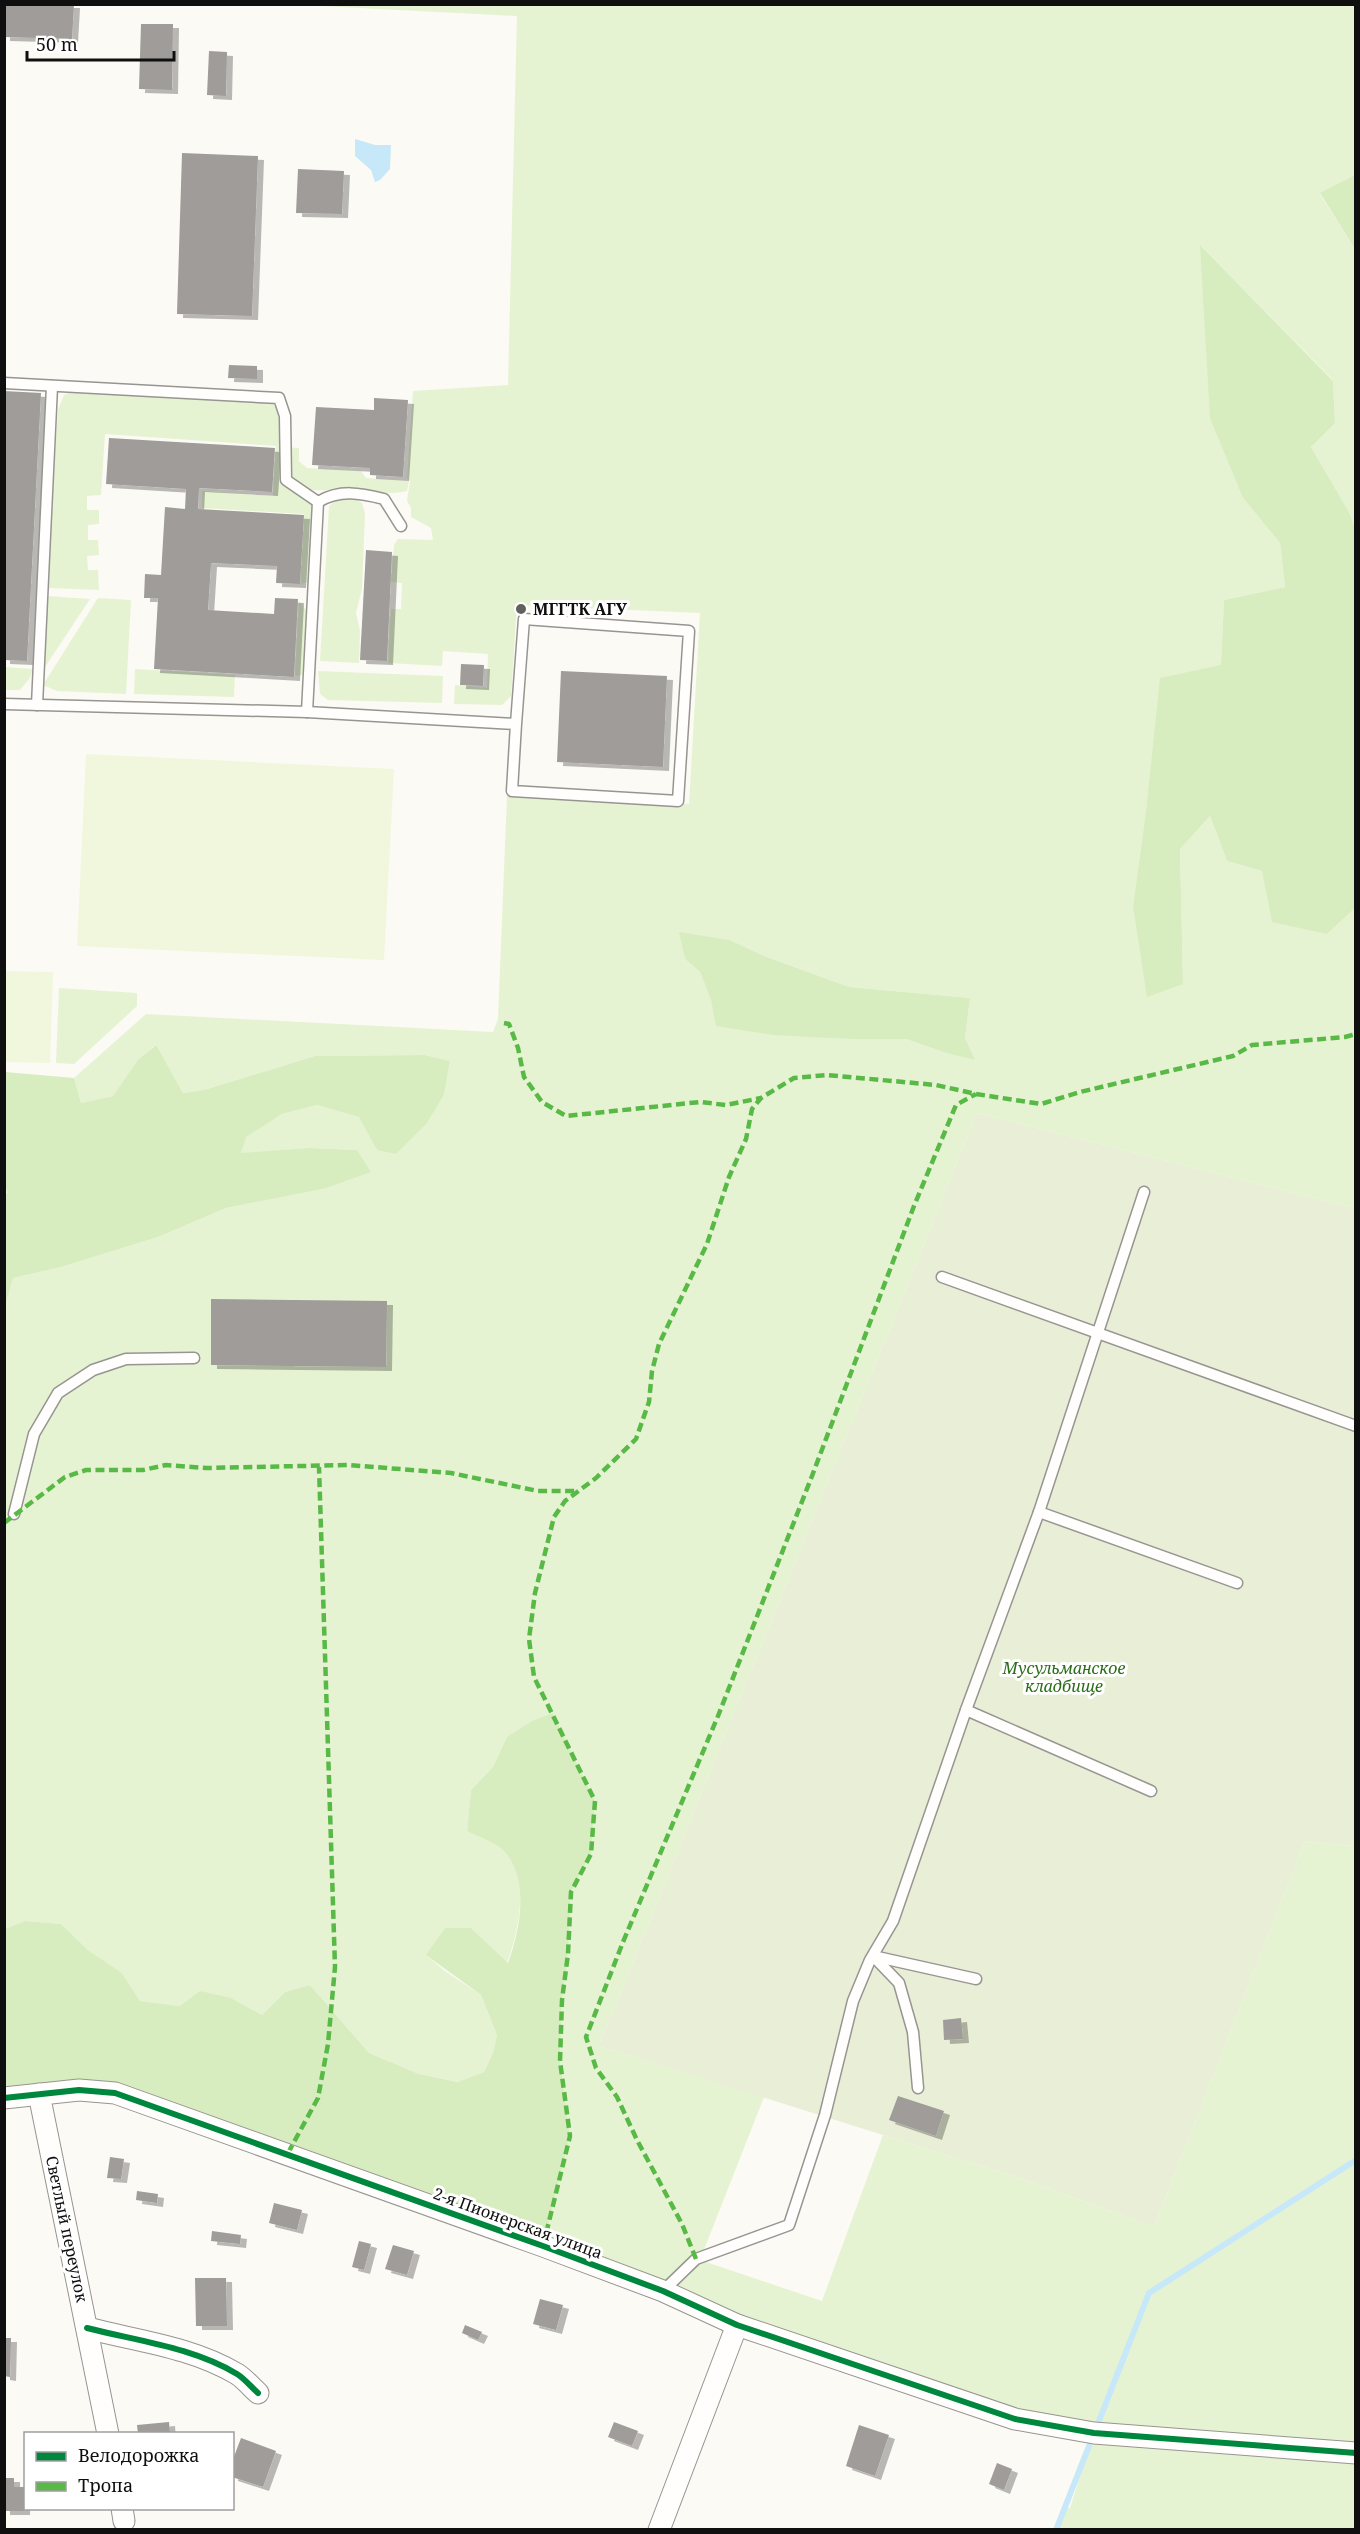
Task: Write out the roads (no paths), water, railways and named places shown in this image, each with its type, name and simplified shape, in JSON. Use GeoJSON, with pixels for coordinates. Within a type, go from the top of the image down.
{"type":"FeatureCollection","features":[{"type":"Feature","properties":{"kind":"street","name":"2-я Пионерская улица"},"geometry":{"type":"LineString","coordinates":[[4,2098],[79,2090],[124,2096],[663,2291],[737,2325],[1016,2419],[1094,2433],[1356,2453]]}},
{"type":"Feature","properties":{"kind":"street","name":"Светлый переулок"},"geometry":{"type":"LineString","coordinates":[[39,2094],[108,2432]]}},
{"type":"Feature","properties":{"kind":"street"},"geometry":{"type":"LineString","coordinates":[[660,2529],[737,2325]]}},
{"type":"Feature","properties":{"kind":"street"},"geometry":{"type":"LineString","coordinates":[[87,2328],[144,2339],[206,2360],[238,2375],[258,2393]]}},
{"type":"Feature","properties":{"kind":"lane"},"geometry":{"type":"LineString","coordinates":[[4,383],[279,398],[285,416],[286,480],[318,502]]}},
{"type":"Feature","properties":{"kind":"lane"},"geometry":{"type":"LineString","coordinates":[[37,705],[52,386]]}},
{"type":"Feature","properties":{"kind":"lane"},"geometry":{"type":"LineString","coordinates":[[318,502],[330,495],[342,493],[361,493],[384,499],[401,526]]}},
{"type":"Feature","properties":{"kind":"lane"},"geometry":{"type":"LineString","coordinates":[[307,711],[318,502]]}},
{"type":"Feature","properties":{"kind":"lane"},"geometry":{"type":"LineString","coordinates":[[524,619],[689,632],[678,801],[512,790],[516,724],[524,619]]}},
{"type":"Feature","properties":{"kind":"lane"},"geometry":{"type":"LineString","coordinates":[[4,704],[307,711],[516,724]]}},
{"type":"Feature","properties":{"kind":"lane"},"geometry":{"type":"LineString","coordinates":[[663,2291],[696,2259],[789,2224],[825,2115],[853,2001],[873,1956],[893,1921],[966,1710],[1039,1512],[1144,1192]]}},
{"type":"Feature","properties":{"kind":"lane"},"geometry":{"type":"LineString","coordinates":[[942,1277],[1356,1426]]}},
{"type":"Feature","properties":{"kind":"lane"},"geometry":{"type":"LineString","coordinates":[[14,1514],[34,1434],[58,1393],[93,1370],[126,1359],[194,1358]]}},
{"type":"Feature","properties":{"kind":"lane"},"geometry":{"type":"LineString","coordinates":[[1039,1512],[1237,1583]]}},
{"type":"Feature","properties":{"kind":"lane"},"geometry":{"type":"LineString","coordinates":[[966,1710],[1151,1791]]}},
{"type":"Feature","properties":{"kind":"lane"},"geometry":{"type":"LineString","coordinates":[[873,1956],[976,1979]]}},
{"type":"Feature","properties":{"kind":"lane"},"geometry":{"type":"LineString","coordinates":[[873,1956],[899,1983],[913,2032],[918,2088]]}},
{"type":"Feature","properties":{"kind":"water"},"geometry":{"type":"Polygon","coordinates":[[[355,139],[375,145],[391,145],[390,169],[380,180],[375,182],[371,170],[355,156],[355,139]]]}},
{"type":"Feature","properties":{"kind":"waterway"},"geometry":{"type":"LineString","coordinates":[[1097,2426],[1149,2293],[1356,2160]]}},
{"type":"Feature","properties":{"kind":"waterway"},"geometry":{"type":"LineString","coordinates":[[1056,2530],[1089,2446]]}},
{"type":"Feature","properties":{"kind":"place","name":"МГГТК АГУ"},"geometry":{"type":"Point","coordinates":[521,609]}},
{"type":"Feature","properties":{"kind":"park label","name":"Мусульманское кладбище"},"geometry":{"type":"Point","coordinates":[1064,1677]}}]}
